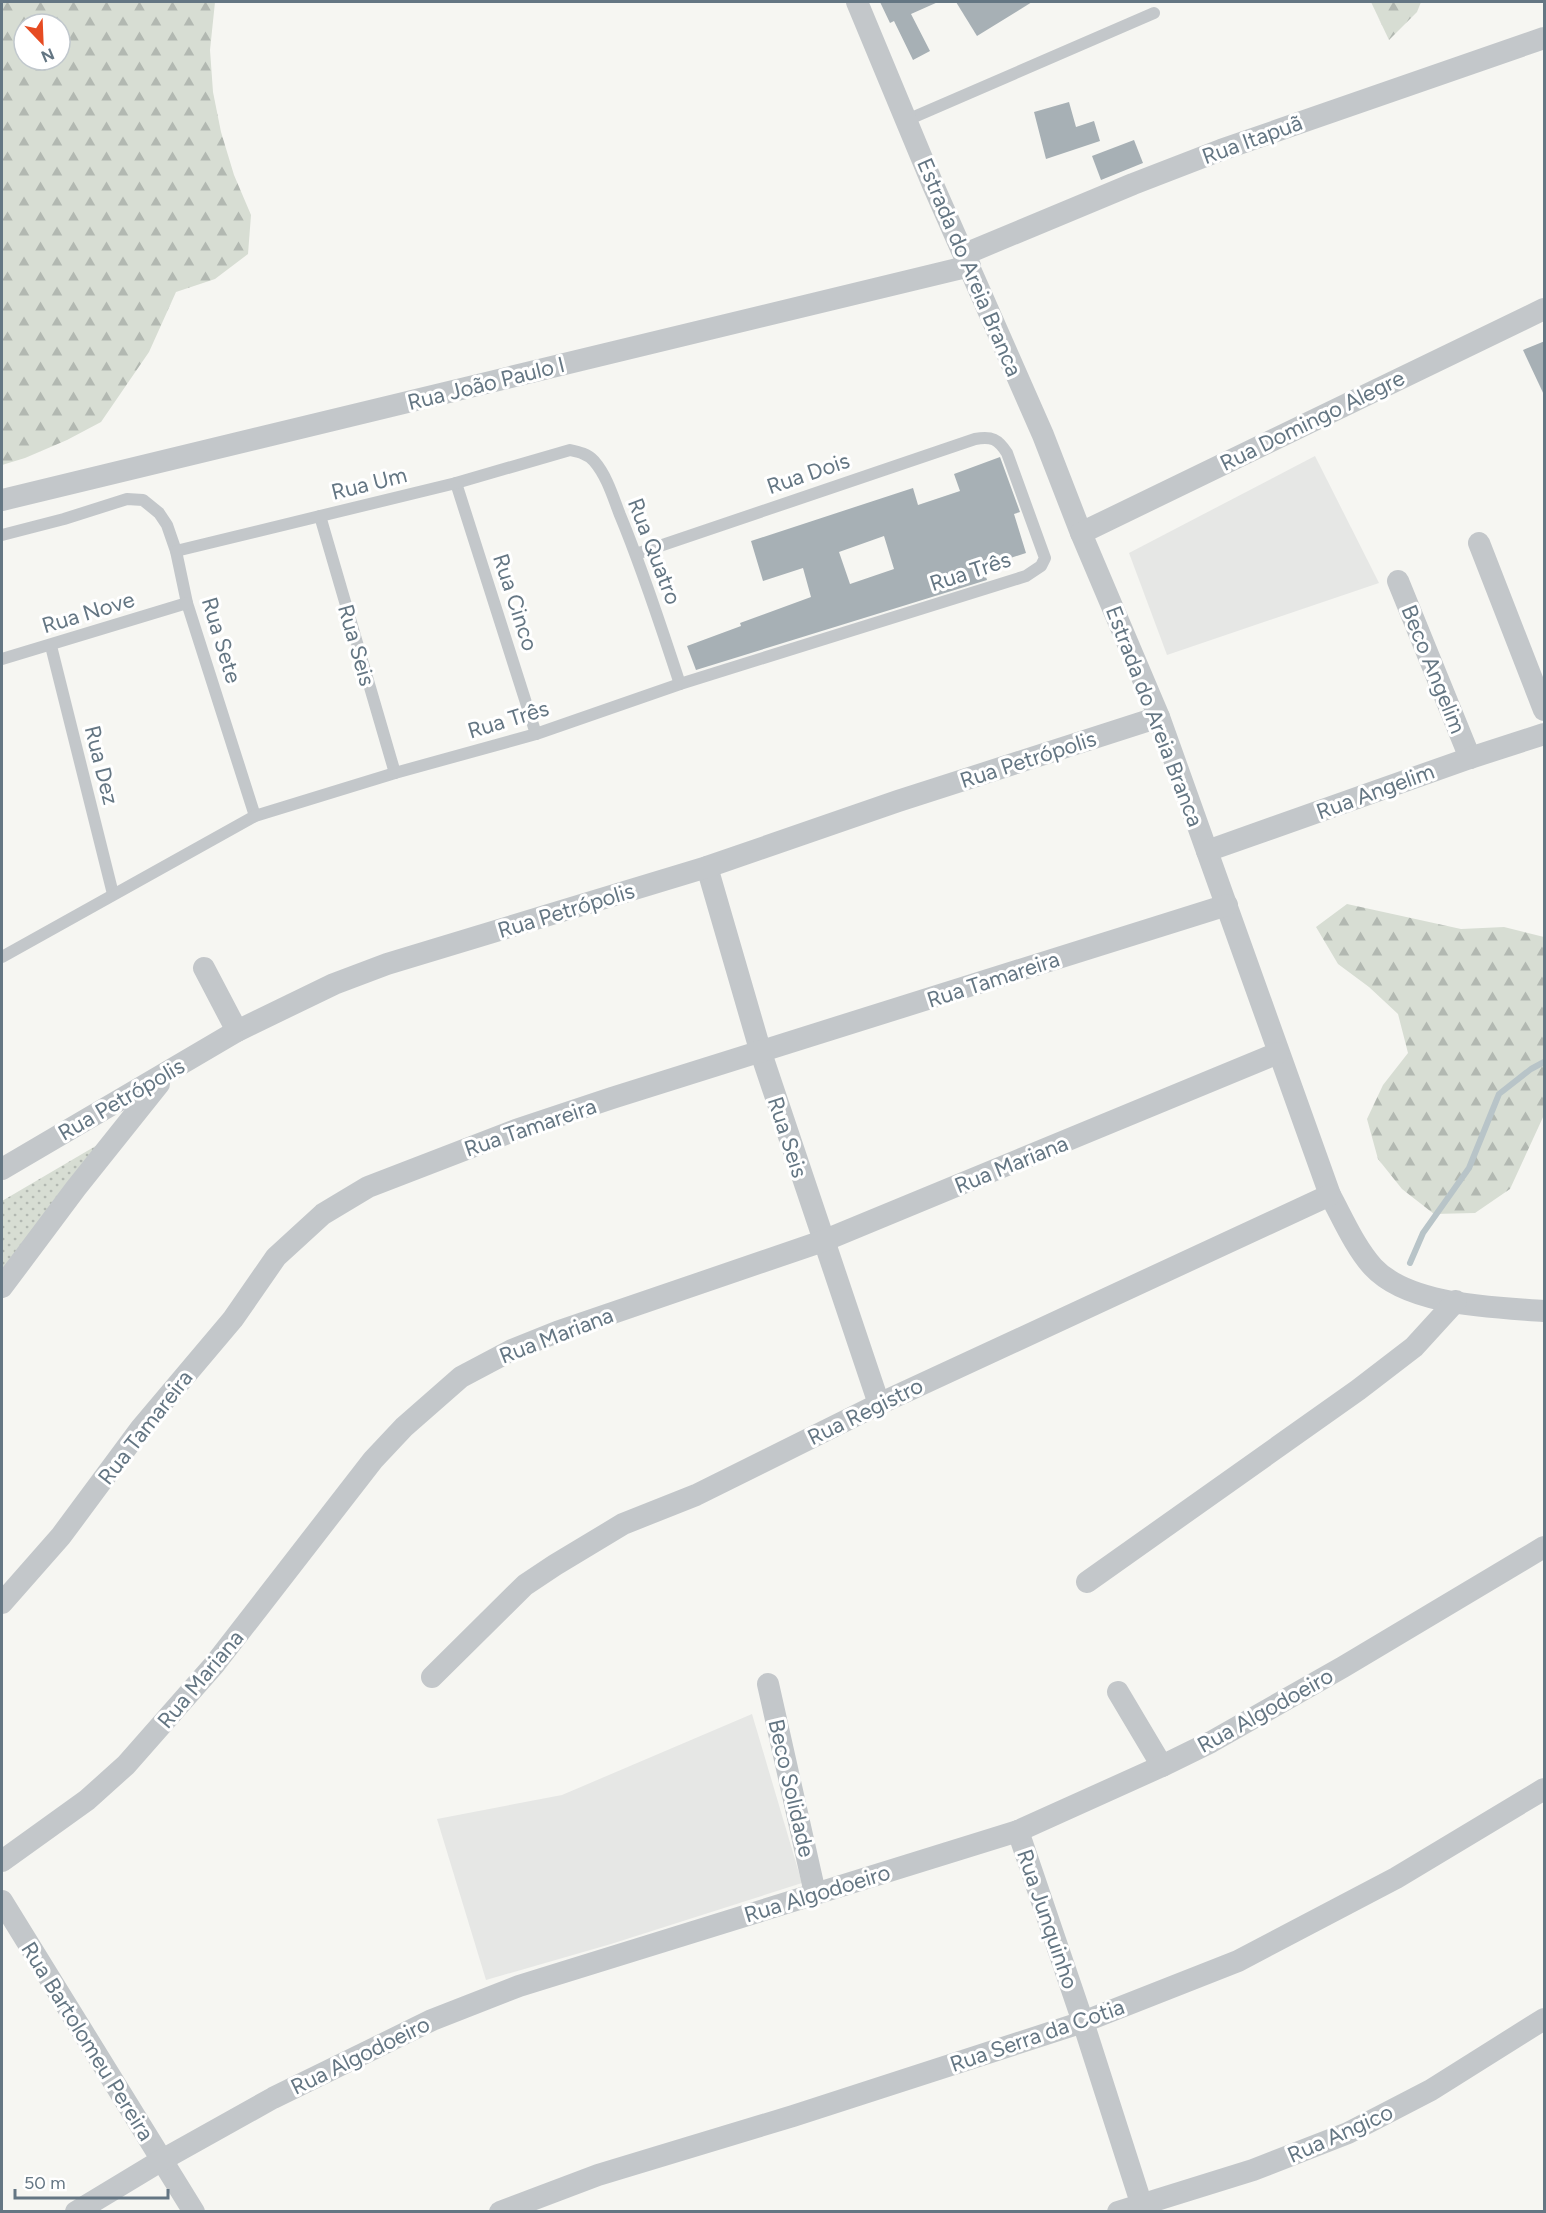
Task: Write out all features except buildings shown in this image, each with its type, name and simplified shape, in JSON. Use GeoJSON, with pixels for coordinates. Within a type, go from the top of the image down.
{"type":"FeatureCollection","features":[{"type":"Feature","properties":{"kind":"street","name":"Estrada do Areia Branca"},"geometry":{"type":"LineString","coordinates":[[857,2],[1043,435],[1081,533],[1159,717],[1330,1195],[1365,1257],[1378,1272],[1418,1295],[1456,1302],[1545,1311]]}},
{"type":"Feature","properties":{"kind":"street","name":"Rua Itapuã"},"geometry":{"type":"LineString","coordinates":[[967,260],[1133,184],[1221,150],[1545,38]]}},
{"type":"Feature","properties":{"kind":"street","name":"Rua João Paulo I"},"geometry":{"type":"LineString","coordinates":[[2,500],[967,260]]}},
{"type":"Feature","properties":{"kind":"street","name":"Rua Domingo Alegre"},"geometry":{"type":"LineString","coordinates":[[1081,533],[1545,309]]}},
{"type":"Feature","properties":{"kind":"street"},"geometry":{"type":"LineString","coordinates":[[1479,543],[1545,710]]}},
{"type":"Feature","properties":{"kind":"street","name":"Beco Angelim"},"geometry":{"type":"LineString","coordinates":[[1398,581],[1470,758]]}},
{"type":"Feature","properties":{"kind":"street","name":"Rua Petrópolis"},"geometry":{"type":"LineString","coordinates":[[2,1169],[237,1031],[334,984],[387,964],[707,867],[898,801],[1159,717]]}},
{"type":"Feature","properties":{"kind":"street","name":"Rua Angelim"},"geometry":{"type":"LineString","coordinates":[[1207,851],[1470,758],[1545,734]]}},
{"type":"Feature","properties":{"kind":"street","name":"Rua Seis"},"geometry":{"type":"LineString","coordinates":[[707,867],[761,1053],[879,1404]]}},
{"type":"Feature","properties":{"kind":"street","name":"Rua Tamareira"},"geometry":{"type":"LineString","coordinates":[[2,1603],[61,1536],[141,1428],[233,1319],[276,1257],[323,1214],[368,1187],[516,1130],[1227,905]]}},
{"type":"Feature","properties":{"kind":"street"},"geometry":{"type":"LineString","coordinates":[[204,968],[237,1031]]}},
{"type":"Feature","properties":{"kind":"street","name":"Rua Mariana"},"geometry":{"type":"LineString","coordinates":[[2,1861],[87,1800],[126,1765],[214,1665],[373,1460],[404,1427],[461,1377],[505,1353],[557,1332],[823,1242],[1278,1053]]}},
{"type":"Feature","properties":{"kind":"street"},"geometry":{"type":"LineString","coordinates":[[2,1287],[76,1188],[169,1071]]}},
{"type":"Feature","properties":{"kind":"street","name":"Rua Registro"},"geometry":{"type":"LineString","coordinates":[[432,1677],[525,1585],[623,1524],[696,1495],[879,1404],[1330,1195]]}},
{"type":"Feature","properties":{"kind":"street"},"geometry":{"type":"LineString","coordinates":[[1087,1582],[1358,1390],[1414,1347],[1456,1302]]}},
{"type":"Feature","properties":{"kind":"street","name":"Rua Algodoeiro"},"geometry":{"type":"LineString","coordinates":[[76,2211],[273,2098],[432,2020],[519,1986],[1018,1831],[1162,1766],[1211,1742],[1343,1667],[1545,1547]]}},
{"type":"Feature","properties":{"kind":"street","name":"Beco Solidade"},"geometry":{"type":"LineString","coordinates":[[768,1684],[815,1893]]}},
{"type":"Feature","properties":{"kind":"street"},"geometry":{"type":"LineString","coordinates":[[1118,1692],[1162,1766]]}},
{"type":"Feature","properties":{"kind":"street","name":"Rua Serra da Cotia"},"geometry":{"type":"LineString","coordinates":[[500,2211],[598,2175],[794,2116],[1083,2022],[1238,1961],[1396,1878],[1545,1789]]}},
{"type":"Feature","properties":{"kind":"street","name":"Rua Junquinho"},"geometry":{"type":"LineString","coordinates":[[1018,1831],[1083,2022],[1142,2207]]}},
{"type":"Feature","properties":{"kind":"street","name":"Rua Bartolomeu Pereira"},"geometry":{"type":"LineString","coordinates":[[2,1901],[194,2211]]}},
{"type":"Feature","properties":{"kind":"street","name":"Rua Angico"},"geometry":{"type":"LineString","coordinates":[[1118,2211],[1142,2207],[1253,2170],[1348,2133],[1431,2091],[1545,2019]]}},
{"type":"Feature","properties":{"kind":"lane"},"geometry":{"type":"LineString","coordinates":[[907,120],[1154,13]]}},
{"type":"Feature","properties":{"kind":"lane","name":"Rua Dois"},"geometry":{"type":"LineString","coordinates":[[636,554],[975,439],[995,438],[1007,453],[1041,545],[1045,558],[1043,562]]}},
{"type":"Feature","properties":{"kind":"lane","name":"Rua Quatro"},"geometry":{"type":"LineString","coordinates":[[570,450],[588,455],[596,463],[606,480],[636,554],[680,684]]}},
{"type":"Feature","properties":{"kind":"lane","name":"Rua Um"},"geometry":{"type":"LineString","coordinates":[[176,551],[456,483],[570,450]]}},
{"type":"Feature","properties":{"kind":"lane","name":"Rua Cinco"},"geometry":{"type":"LineString","coordinates":[[456,483],[536,734]]}},
{"type":"Feature","properties":{"kind":"lane","name":"Rua Sete"},"geometry":{"type":"LineString","coordinates":[[2,536],[127,499],[143,500],[159,513],[167,525],[176,551],[187,603],[255,816]]}},
{"type":"Feature","properties":{"kind":"lane","name":"Rua Seis"},"geometry":{"type":"LineString","coordinates":[[320,516],[395,773]]}},
{"type":"Feature","properties":{"kind":"lane","name":"Rua Três"},"geometry":{"type":"LineString","coordinates":[[2,957],[255,816],[395,773],[536,734],[680,684],[1026,576],[1041,566],[1043,562]]}},
{"type":"Feature","properties":{"kind":"lane","name":"Rua Nove"},"geometry":{"type":"LineString","coordinates":[[2,659],[187,603]]}},
{"type":"Feature","properties":{"kind":"lane","name":"Rua Dez"},"geometry":{"type":"LineString","coordinates":[[51,646],[113,894]]}},
{"type":"Feature","properties":{"kind":"shaded area"},"geometry":{"type":"Polygon","coordinates":[[[1315,456],[1379,583],[1167,655],[1129,553],[1315,456]]]}},
{"type":"Feature","properties":{"kind":"shaded area"},"geometry":{"type":"Polygon","coordinates":[[[752,1714],[802,1883],[611,1944],[486,1980],[437,1819],[562,1795],[752,1714]]]}},
{"type":"Feature","properties":{"kind":"green space"},"geometry":{"type":"Polygon","coordinates":[[[2,2],[215,2],[210,50],[213,92],[221,132],[234,175],[251,215],[248,254],[215,279],[176,292],[149,352],[101,422],[25,458],[2,465],[2,2]]]}},
{"type":"Feature","properties":{"kind":"green space"},"geometry":{"type":"Polygon","coordinates":[[[1371,2],[1421,2],[1417,12],[1389,40],[1371,2]]]}},
{"type":"Feature","properties":{"kind":"green space"},"geometry":{"type":"Polygon","coordinates":[[[1347,904],[1461,929],[1504,927],[1544,937],[1544,1115],[1510,1189],[1475,1213],[1434,1214],[1402,1189],[1378,1159],[1367,1119],[1383,1085],[1408,1053],[1398,1014],[1369,987],[1338,964],[1316,927],[1347,904]]]}},
{"type":"Feature","properties":{"kind":"green space"},"geometry":{"type":"Polygon","coordinates":[[[145,1117],[2,1290],[2,1201],[145,1117]]]}},
{"type":"Feature","properties":{"kind":"waterway"},"geometry":{"type":"LineString","coordinates":[[1410,1263],[1423,1233],[1469,1168],[1499,1094],[1531,1069],[1544,1062]]}}]}
